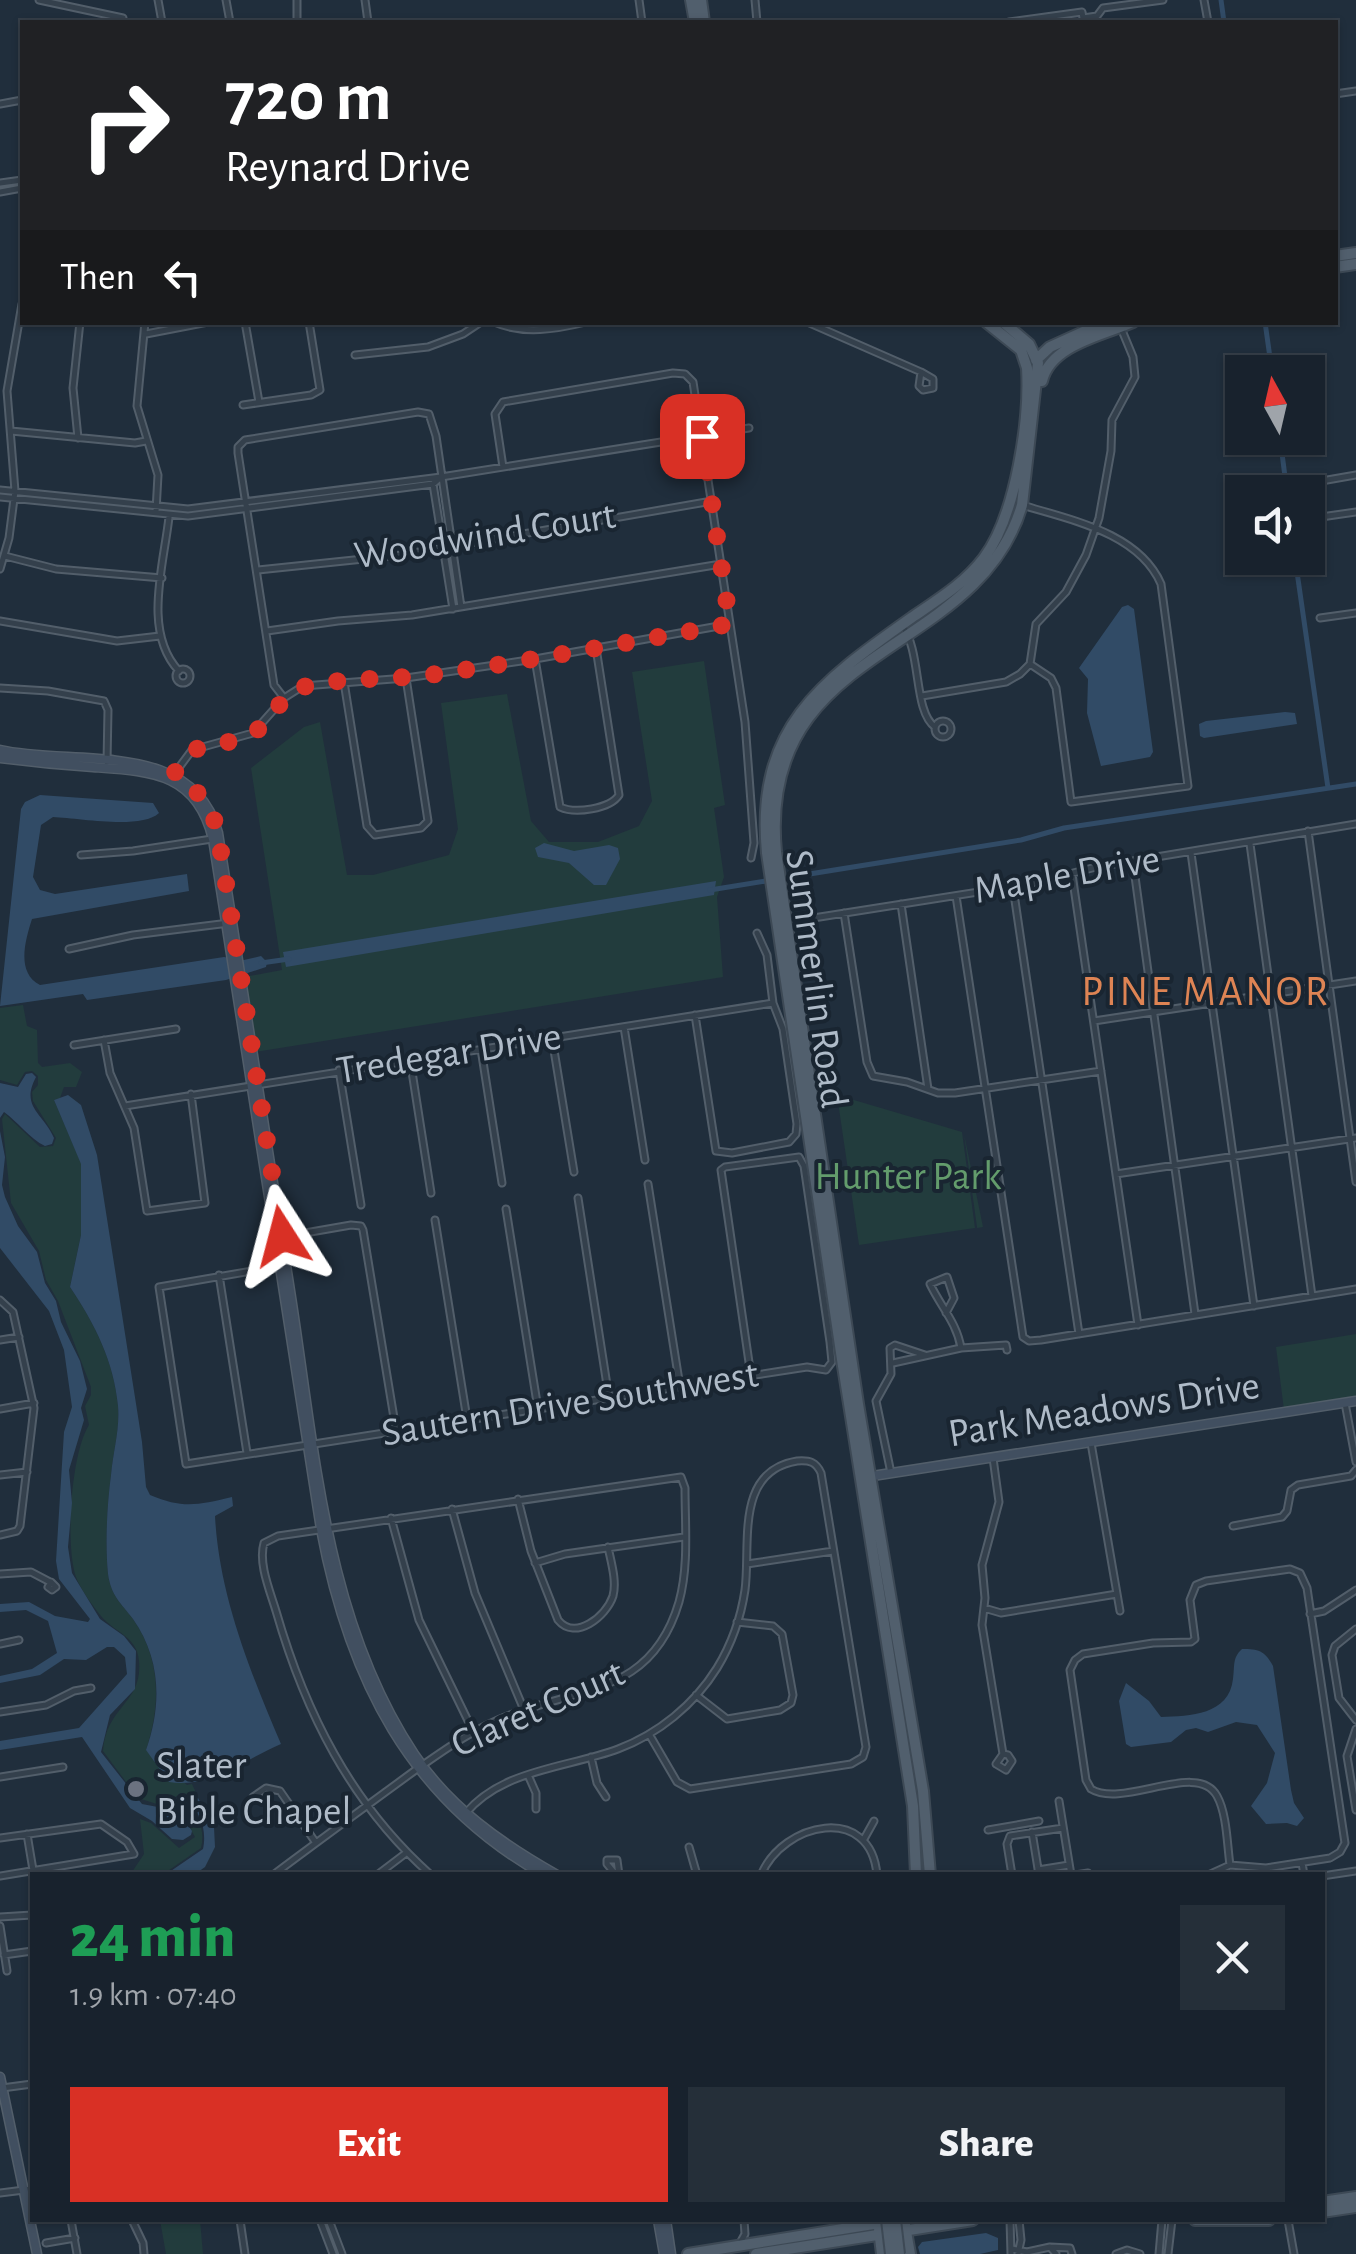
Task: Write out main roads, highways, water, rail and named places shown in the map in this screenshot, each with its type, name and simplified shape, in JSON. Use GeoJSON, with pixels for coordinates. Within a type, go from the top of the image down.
{"type":"FeatureCollection","features":[{"type":"Feature","properties":{"kind":"main road"},"geometry":{"type":"LineString","coordinates":[[993,325],[1022,352],[1028,382]]}},
{"type":"Feature","properties":{"kind":"main road"},"geometry":{"type":"LineString","coordinates":[[994,325],[1038,354],[1064,352]]}},
{"type":"Feature","properties":{"kind":"main road"},"geometry":{"type":"LineString","coordinates":[[1007,325],[1038,354]]}},
{"type":"Feature","properties":{"kind":"main road"},"geometry":{"type":"LineString","coordinates":[[1025,340],[1047,342],[1086,325]]}},
{"type":"Feature","properties":{"kind":"main road"},"geometry":{"type":"LineString","coordinates":[[1038,354],[1098,325]]}},
{"type":"Feature","properties":{"kind":"main road"},"geometry":{"type":"LineString","coordinates":[[1022,505],[1043,376],[1052,359],[1126,325]]}},
{"type":"Feature","properties":{"kind":"main road","name":"Summerlin Road"},"geometry":{"type":"LineString","coordinates":[[905,629],[964,580],[999,533],[1015,486],[1028,382],[1038,354]]}},
{"type":"Feature","properties":{"kind":"main road","name":"Summerlin Road"},"geometry":{"type":"LineString","coordinates":[[916,1872],[913,1806],[774,869],[765,834],[768,796],[787,735],[809,702],[841,668],[980,578],[1006,545],[1022,505],[1038,354]]}},
{"type":"Feature","properties":{"kind":"main road","name":"Summerlin Road"},"geometry":{"type":"LineString","coordinates":[[865,1478],[922,1791],[930,1872]]}},
{"type":"Feature","properties":{"kind":"main road"},"geometry":{"type":"LineString","coordinates":[[1325,2211],[1356,2197]]}},
{"type":"Feature","properties":{"kind":"main road"},"geometry":{"type":"LineString","coordinates":[[1325,2203],[1356,2207]]}},
{"type":"Feature","properties":{"kind":"main road"},"geometry":{"type":"LineString","coordinates":[[688,2254],[901,2223]]}},
{"type":"Feature","properties":{"kind":"main road"},"geometry":{"type":"LineString","coordinates":[[900,2254],[901,2223]]}},
{"type":"Feature","properties":{"kind":"main road"},"geometry":{"type":"LineString","coordinates":[[901,2223],[910,2254]]}},
{"type":"Feature","properties":{"kind":"main road"},"geometry":{"type":"LineString","coordinates":[[756,2254],[872,2226]]}},
{"type":"Feature","properties":{"kind":"main road"},"geometry":{"type":"LineString","coordinates":[[872,2226],[880,2254]]}},
{"type":"Feature","properties":{"kind":"main road"},"geometry":{"type":"LineString","coordinates":[[872,2226],[880,2254]]}},
{"type":"Feature","properties":{"kind":"main road"},"geometry":{"type":"LineString","coordinates":[[872,2226],[891,2254]]}},
{"type":"Feature","properties":{"kind":"water"},"geometry":{"type":"Polygon","coordinates":[[[1122,607],[1134,609],[1153,752],[1150,757],[1101,766],[1087,713],[1088,679],[1079,668],[1122,607]]]}},
{"type":"Feature","properties":{"kind":"water"},"geometry":{"type":"Polygon","coordinates":[[[1295,713],[1297,724],[1200,736],[1199,724],[1206,721],[1295,713]]]}},
{"type":"Feature","properties":{"kind":"water"},"geometry":{"type":"Polygon","coordinates":[[[40,795],[153,803],[159,813],[124,822],[53,817],[41,825],[33,877],[40,890],[55,894],[187,874],[189,891],[32,919],[24,956],[32,980],[40,985],[224,957],[244,960],[261,956],[266,967],[226,980],[87,1000],[83,994],[0,1006],[21,809],[25,802],[40,795]]]}},
{"type":"Feature","properties":{"kind":"water"},"geometry":{"type":"Polygon","coordinates":[[[544,843],[574,851],[609,845],[618,848],[620,859],[606,885],[594,885],[569,863],[538,857],[535,848],[544,843]]]}},
{"type":"Feature","properties":{"kind":"water"},"geometry":{"type":"Polygon","coordinates":[[[716,881],[714,895],[286,967],[283,952],[716,881]]]}},
{"type":"Feature","properties":{"kind":"water"},"geometry":{"type":"Polygon","coordinates":[[[26,1074],[36,1077],[32,1103],[54,1138],[52,1144],[45,1146],[4,1112],[0,1118],[0,1083],[18,1087],[26,1074]]]}},
{"type":"Feature","properties":{"kind":"water"},"geometry":{"type":"Polygon","coordinates":[[[68,1095],[81,1105],[97,1155],[146,1487],[150,1495],[181,1504],[232,1497],[233,1506],[215,1516],[223,1575],[248,1661],[281,1744],[198,1781],[169,1782],[146,1750],[155,1716],[154,1666],[142,1634],[109,1582],[108,1511],[118,1406],[102,1344],[70,1287],[81,1235],[81,1164],[54,1100],[68,1095]]]}},
{"type":"Feature","properties":{"kind":"water"},"geometry":{"type":"Polygon","coordinates":[[[0,1131],[5,1157],[5,1197],[18,1226],[37,1252],[45,1283],[80,1361],[87,1389],[81,1408],[84,1420],[69,1470],[72,1503],[68,1547],[72,1573],[100,1619],[124,1636],[136,1651],[135,1689],[110,1715],[101,1752],[142,1804],[163,1808],[181,1795],[198,1798],[214,1827],[215,1847],[198,1872],[169,1872],[203,1849],[203,1827],[197,1813],[179,1805],[178,1810],[192,1831],[183,1840],[172,1839],[130,1808],[82,1737],[0,1750],[0,1741],[79,1728],[127,1674],[125,1657],[114,1647],[107,1647],[86,1660],[64,1659],[40,1675],[0,1683],[0,1676],[32,1669],[57,1653],[48,1621],[26,1610],[0,1612],[0,1604],[29,1602],[55,1616],[88,1622],[90,1619],[59,1579],[56,1561],[64,1432],[72,1407],[64,1350],[49,1311],[0,1248],[0,1131]]]}},
{"type":"Feature","properties":{"kind":"water"},"geometry":{"type":"Polygon","coordinates":[[[1242,1649],[1261,1652],[1273,1666],[1291,1790],[1304,1818],[1297,1826],[1266,1824],[1251,1806],[1267,1783],[1275,1753],[1257,1725],[1236,1722],[1208,1732],[1186,1730],[1171,1742],[1131,1747],[1126,1744],[1119,1701],[1126,1683],[1149,1701],[1161,1717],[1206,1711],[1216,1707],[1230,1691],[1235,1659],[1242,1649]]]}},
{"type":"Feature","properties":{"kind":"water"},"geometry":{"type":"Polygon","coordinates":[[[986,2233],[998,2238],[998,2250],[980,2254],[920,2254],[918,2247],[922,2242],[986,2233]]]}},
{"type":"Feature","properties":{"kind":"waterway"},"geometry":{"type":"LineString","coordinates":[[1221,0],[1224,20]]}},
{"type":"Feature","properties":{"kind":"waterway"},"geometry":{"type":"LineString","coordinates":[[1265,325],[1270,355]]}},
{"type":"Feature","properties":{"kind":"waterway"},"geometry":{"type":"LineString","coordinates":[[1282,455],[1285,475]]}},
{"type":"Feature","properties":{"kind":"waterway"},"geometry":{"type":"LineString","coordinates":[[1297,575],[1328,788]]}},
{"type":"Feature","properties":{"kind":"waterway"},"geometry":{"type":"LineString","coordinates":[[710,890],[1021,840],[1064,828],[1356,784]]}},
{"type":"Feature","properties":{"kind":"waterway"},"geometry":{"type":"LineString","coordinates":[[261,963],[289,959]]}},
{"type":"Feature","properties":{"kind":"place","name":"Slater Bible Chapel"},"geometry":{"type":"Point","coordinates":[136,1789]}},
{"type":"Feature","properties":{"kind":"district","name":"PINE MANOR"},"geometry":{"type":"Point","coordinates":[1206,992]}},
{"type":"Feature","properties":{"kind":"park label","name":"Hunter Park"},"geometry":{"type":"Point","coordinates":[908,1177]}}]}
